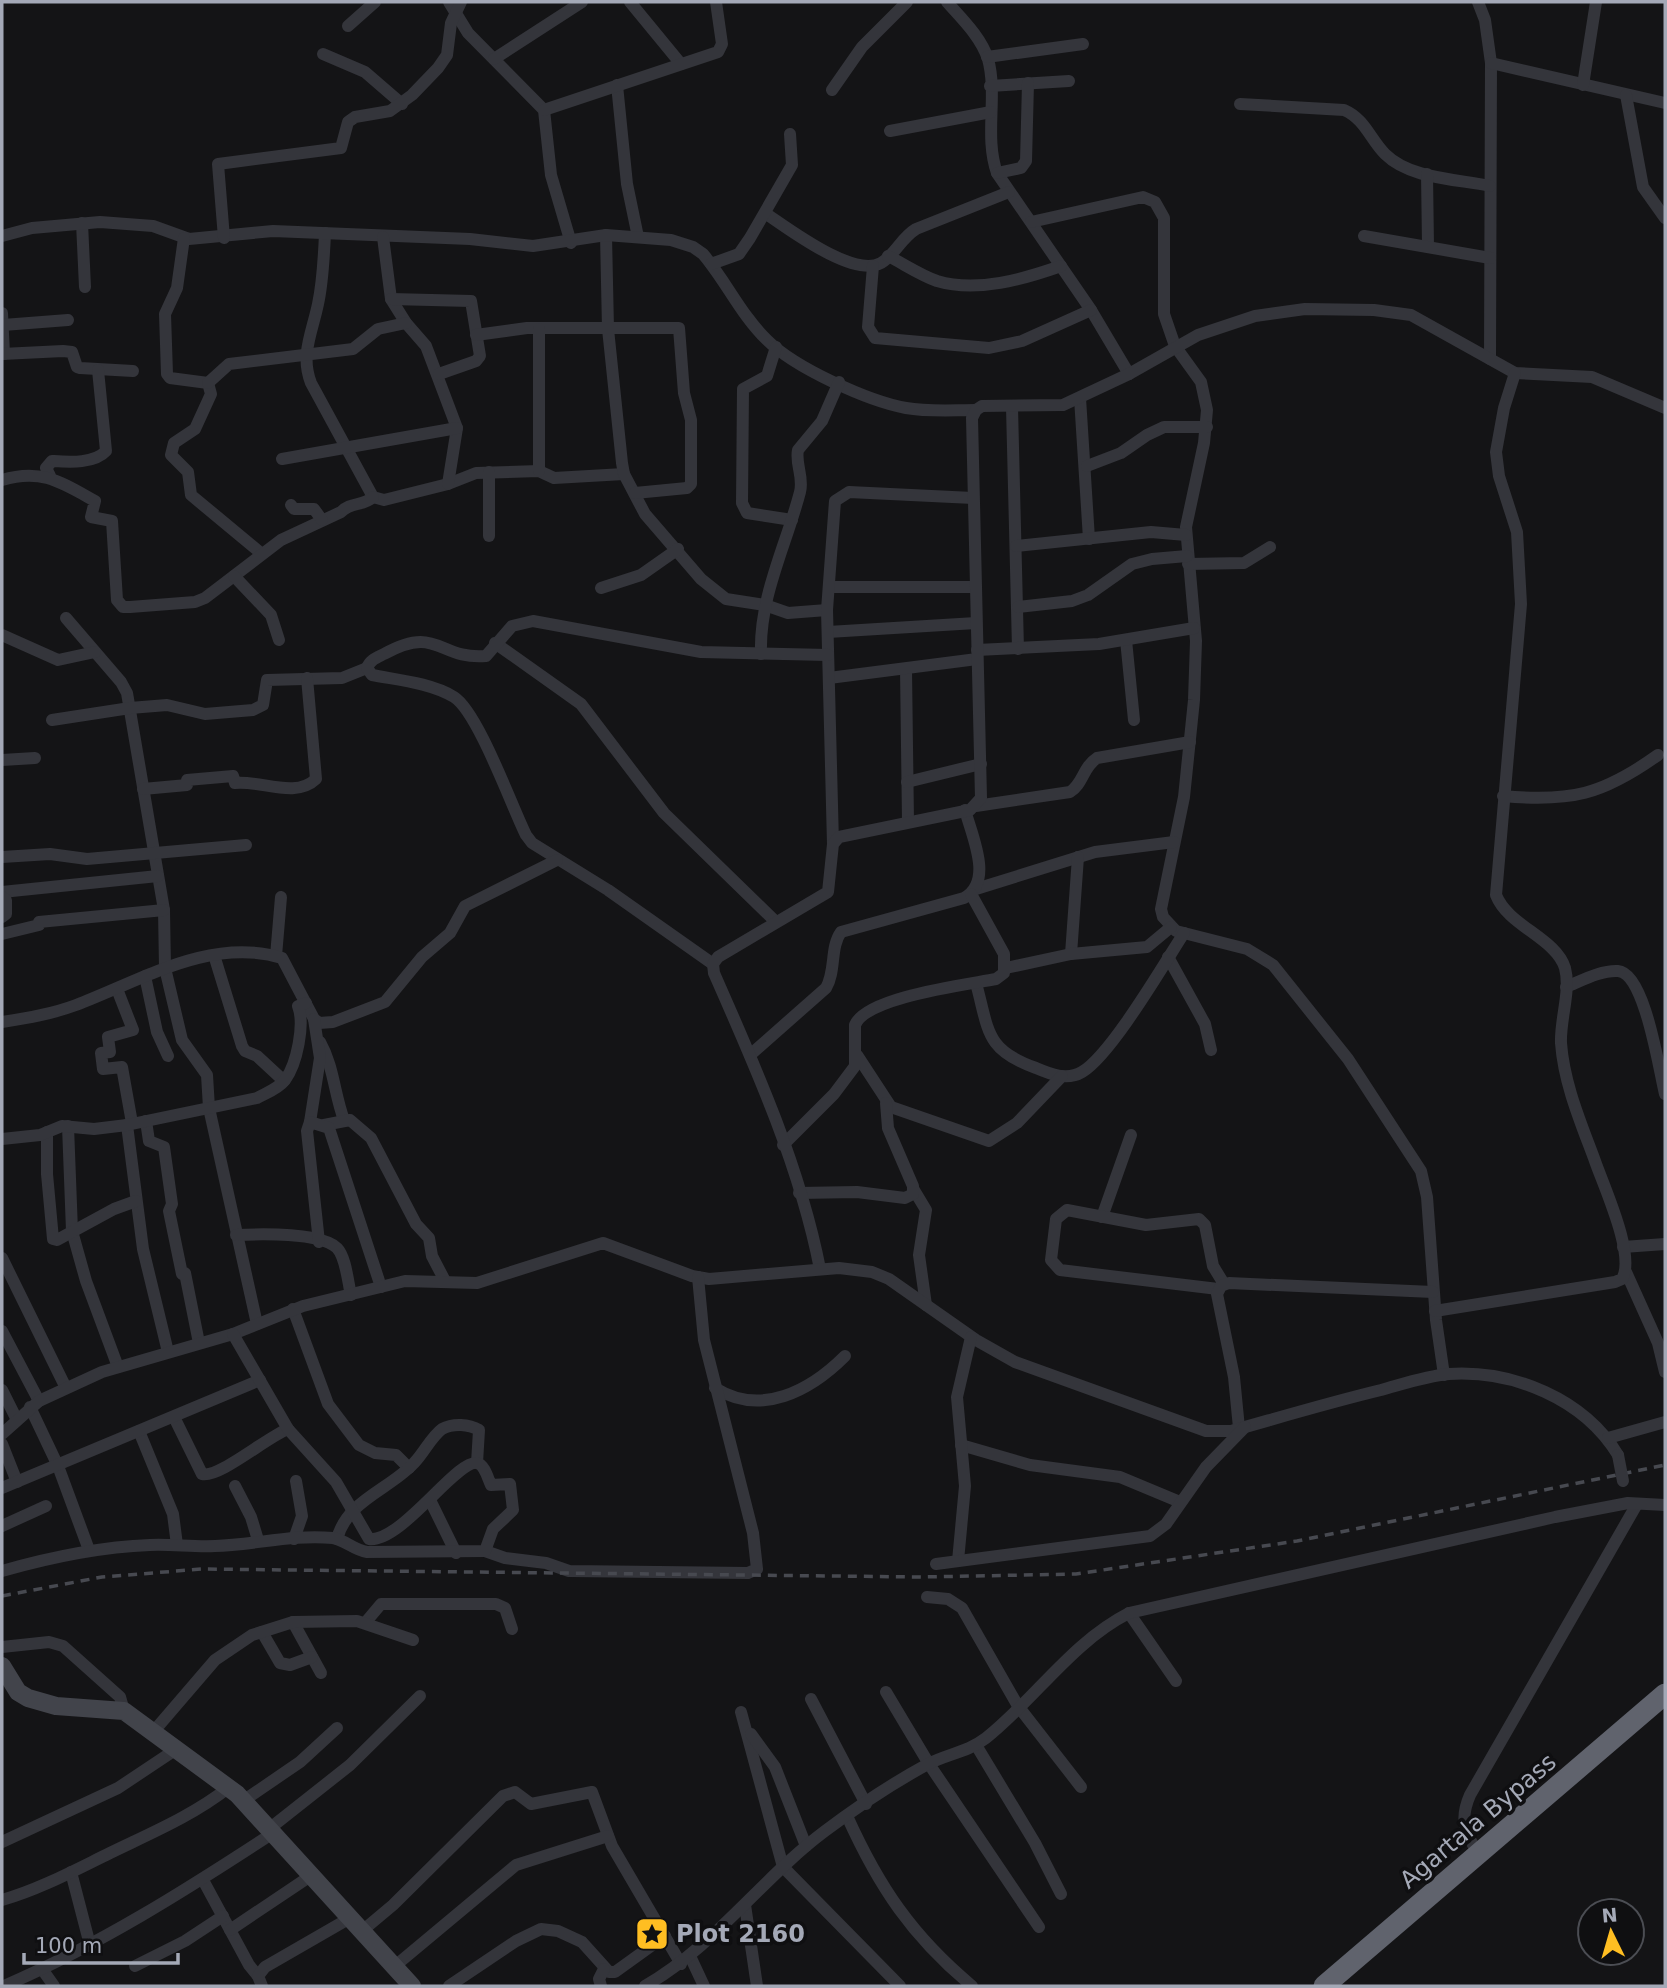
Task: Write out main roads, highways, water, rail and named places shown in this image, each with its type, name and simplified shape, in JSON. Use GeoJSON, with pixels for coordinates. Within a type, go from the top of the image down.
{"type":"FeatureCollection","features":[{"type":"Feature","properties":{"kind":"highway","name":"Agartala Bypass"},"geometry":{"type":"LineString","coordinates":[[1324,1986],[1665,1695]]}},
{"type":"Feature","properties":{"kind":"main road"},"geometry":{"type":"LineString","coordinates":[[2,1666],[10,1692],[56,1706],[124,1711],[228,1788],[271,1831],[309,1877],[412,1986]]}},
{"type":"Feature","properties":{"kind":"railway"},"geometry":{"type":"LineString","coordinates":[[2,1596],[102,1577],[202,1569],[921,1577],[1076,1574],[1297,1541],[1665,1465]]}},
{"type":"Feature","properties":{"kind":"place","name":"Plot 2160"},"geometry":{"type":"Point","coordinates":[652,1934]}}]}
